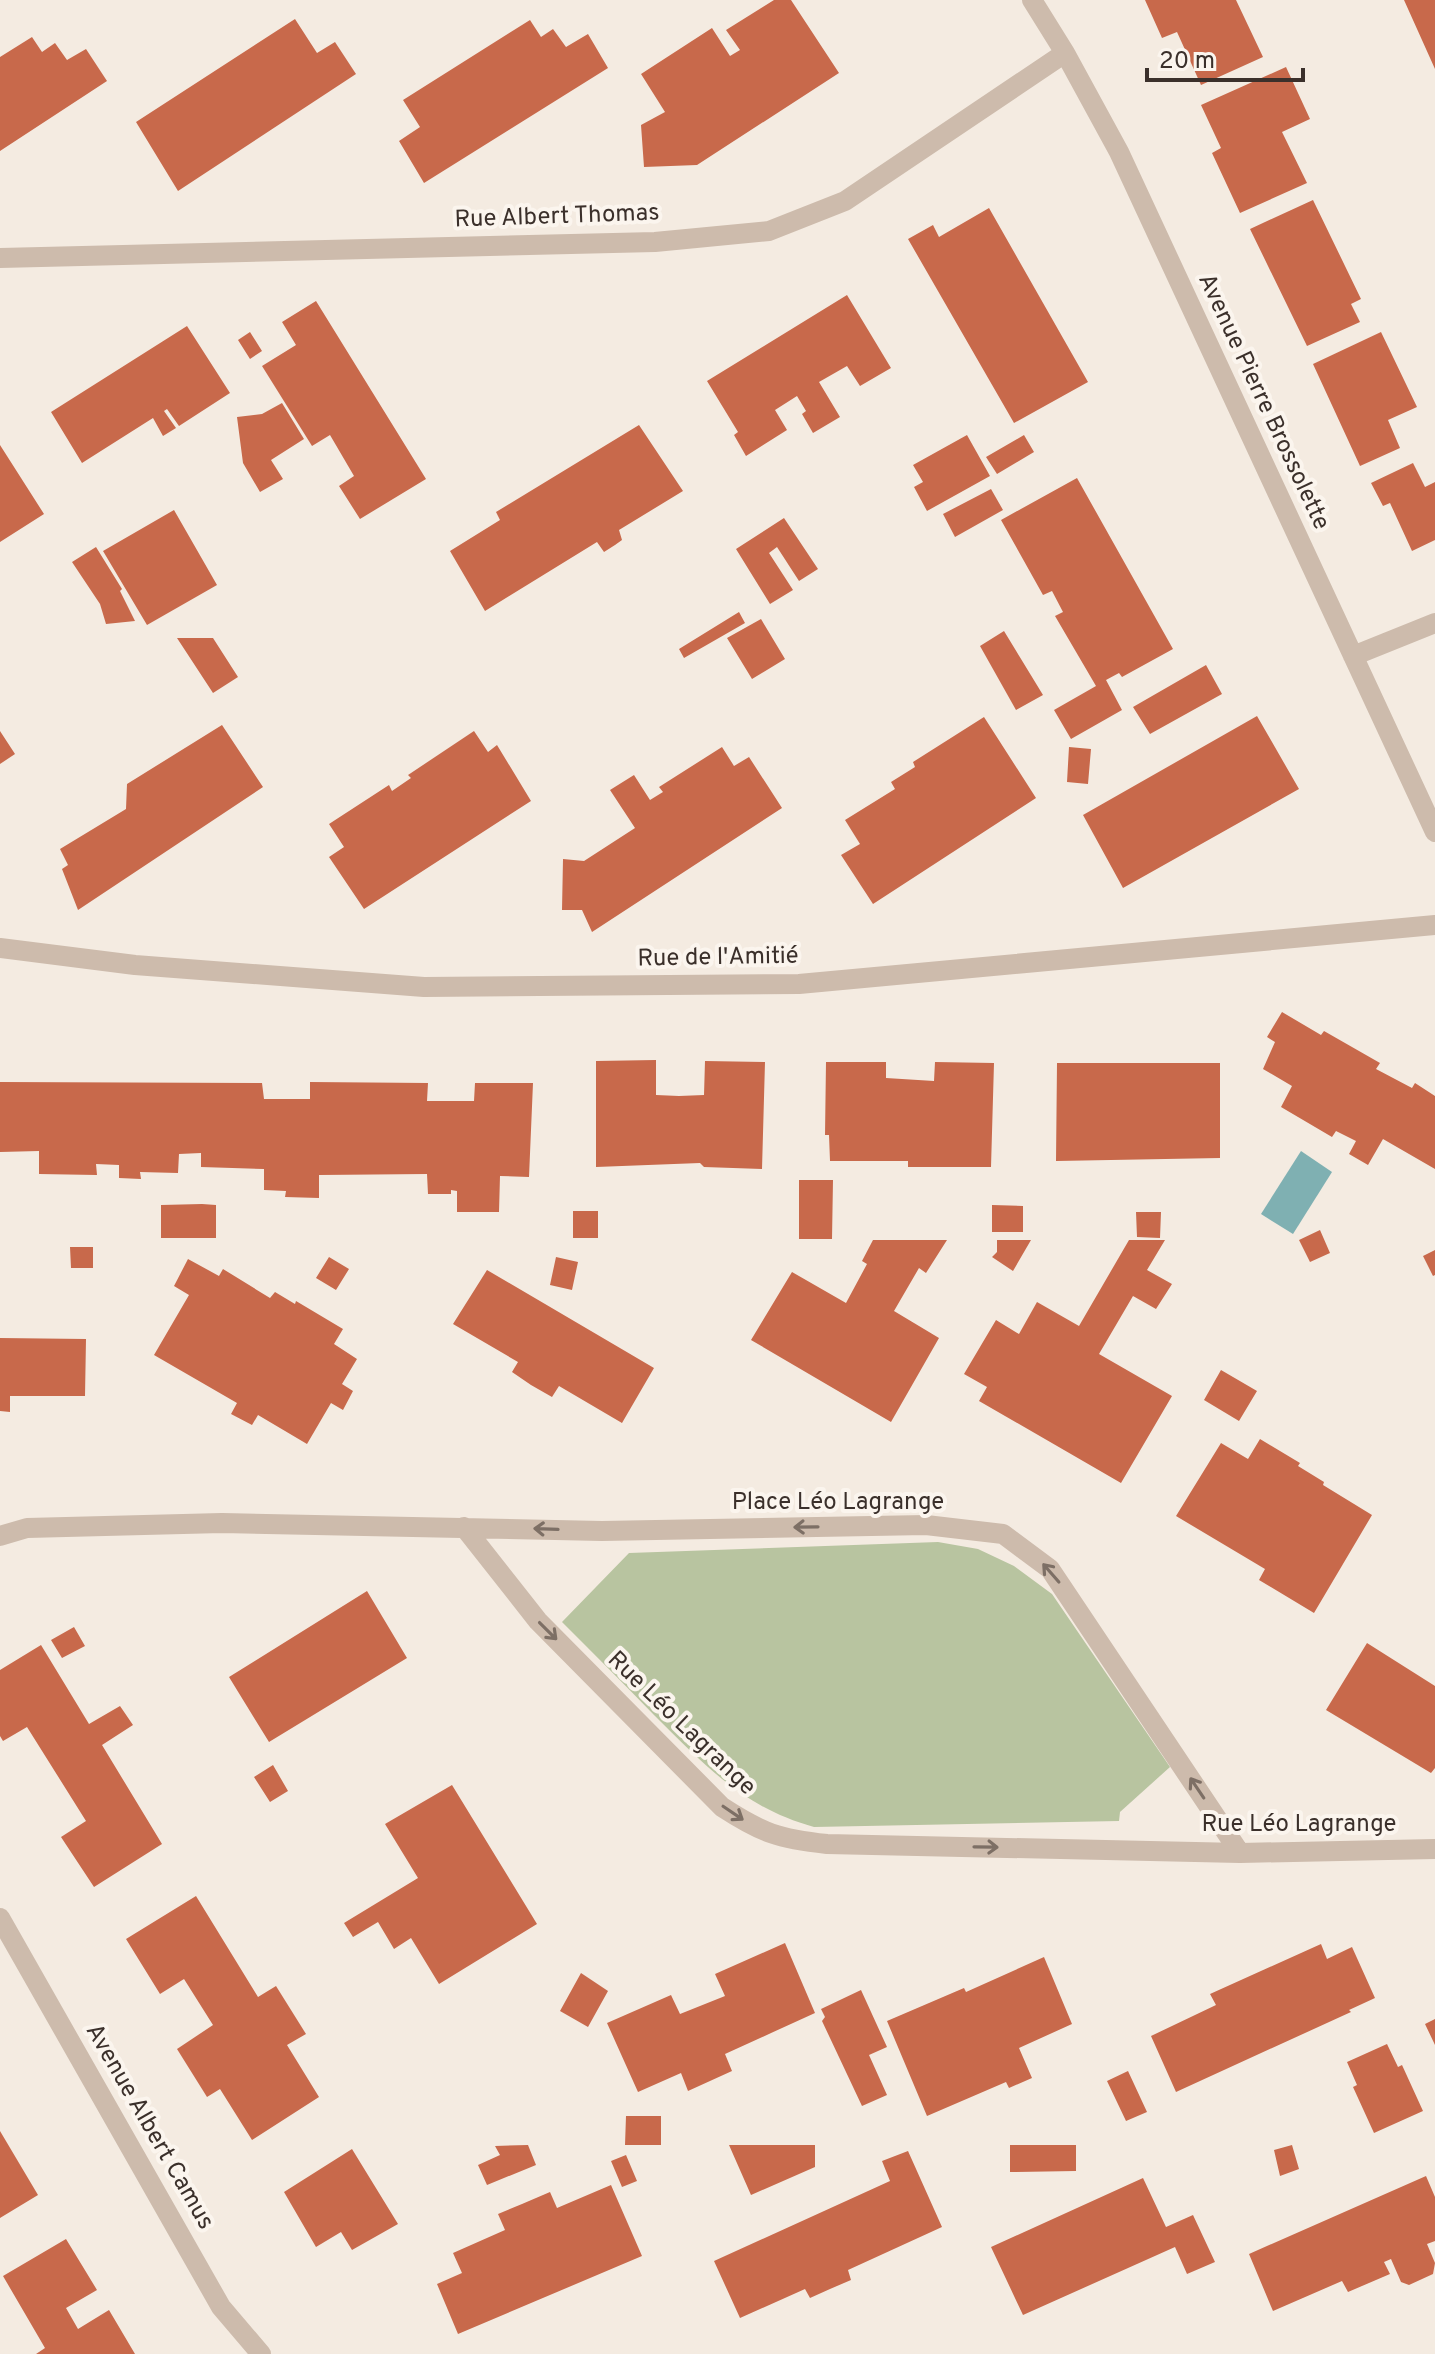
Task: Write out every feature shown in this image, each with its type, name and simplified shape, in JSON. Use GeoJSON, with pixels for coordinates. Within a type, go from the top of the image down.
{"type":"FeatureCollection","features":[{"type":"Feature","properties":{"kind":"street","name":"Avenue Pierre Brossolette"},"geometry":{"type":"LineString","coordinates":[[1032,0],[1119,152],[1435,832]]}},
{"type":"Feature","properties":{"kind":"street","name":"Rue Albert Thomas"},"geometry":{"type":"LineString","coordinates":[[0,258],[655,242],[769,231],[845,201],[1065,53]]}},
{"type":"Feature","properties":{"kind":"street"},"geometry":{"type":"LineString","coordinates":[[1353,656],[1435,623]]}},
{"type":"Feature","properties":{"kind":"street","name":"Rue de l'Amitié"},"geometry":{"type":"LineString","coordinates":[[0,948],[135,965],[424,987],[799,984],[1435,925]]}},
{"type":"Feature","properties":{"kind":"street"},"geometry":{"type":"LineString","coordinates":[[0,1536],[27,1528],[111,1525],[222,1523],[464,1527]]}},
{"type":"Feature","properties":{"kind":"street","name":"Place Léo Lagrange"},"geometry":{"type":"LineString","coordinates":[[464,1527],[602,1531],[926,1525],[1003,1534],[1050,1569],[1240,1853]]}},
{"type":"Feature","properties":{"kind":"street","name":"Rue Léo Lagrange"},"geometry":{"type":"LineString","coordinates":[[464,1527],[538,1621],[722,1807],[753,1826],[787,1840],[827,1844],[1240,1853],[1435,1849]]}},
{"type":"Feature","properties":{"kind":"street","name":"Avenue Albert Camus"},"geometry":{"type":"LineString","coordinates":[[0,1918],[221,2307],[261,2354]]}},
{"type":"Feature","properties":{"kind":"green space"},"geometry":{"type":"Polygon","coordinates":[[[938,1542],[978,1549],[1014,1566],[1052,1594],[1170,1767],[1120,1812],[1119,1821],[814,1827],[766,1808],[726,1782],[562,1622],[629,1553],[938,1542]]]}},
{"type":"Feature","properties":{"kind":"water"},"geometry":{"type":"Polygon","coordinates":[[[1301,1151],[1332,1172],[1293,1234],[1261,1214],[1301,1151]]]}},
{"type":"Feature","properties":{"kind":"building"},"geometry":{"type":"Polygon","coordinates":[[[774,0],[791,0],[839,73],[697,165],[644,167],[641,125],[665,112],[641,74],[712,28],[730,56],[740,50],[726,30],[774,0]]]}},
{"type":"Feature","properties":{"kind":"building"},"geometry":{"type":"Polygon","coordinates":[[[1145,0],[1236,0],[1263,57],[1201,85],[1177,32],[1162,38],[1145,0]]]}},
{"type":"Feature","properties":{"kind":"building"},"geometry":{"type":"Polygon","coordinates":[[[1404,0],[1435,0],[1435,69],[1404,0]]]}},
{"type":"Feature","properties":{"kind":"building"},"geometry":{"type":"Polygon","coordinates":[[[295,19],[317,53],[335,42],[356,74],[178,191],[136,122],[295,19]]]}},
{"type":"Feature","properties":{"kind":"building"},"geometry":{"type":"Polygon","coordinates":[[[530,20],[541,37],[553,29],[566,47],[588,34],[608,68],[424,183],[399,141],[420,127],[403,100],[530,20]]]}},
{"type":"Feature","properties":{"kind":"building"},"geometry":{"type":"Polygon","coordinates":[[[32,37],[42,52],[55,43],[67,60],[86,49],[107,81],[0,151],[0,57],[32,37]]]}},
{"type":"Feature","properties":{"kind":"building"},"geometry":{"type":"Polygon","coordinates":[[[1286,67],[1310,119],[1282,132],[1307,183],[1240,213],[1212,153],[1221,148],[1201,105],[1286,67]]]}},
{"type":"Feature","properties":{"kind":"building"},"geometry":{"type":"Polygon","coordinates":[[[1313,200],[1361,299],[1351,304],[1360,322],[1307,346],[1250,229],[1313,200]]]}},
{"type":"Feature","properties":{"kind":"building"},"geometry":{"type":"Polygon","coordinates":[[[989,208],[1088,382],[1014,423],[908,239],[933,225],[939,237],[989,208]]]}},
{"type":"Feature","properties":{"kind":"building"},"geometry":{"type":"Polygon","coordinates":[[[847,295],[891,368],[860,386],[847,366],[819,382],[840,417],[813,433],[802,414],[806,411],[797,396],[775,410],[787,430],[746,456],[734,435],[738,432],[707,381],[847,295]]]}},
{"type":"Feature","properties":{"kind":"building"},"geometry":{"type":"Polygon","coordinates":[[[316,301],[426,479],[360,519],[339,486],[354,476],[330,435],[312,446],[262,366],[296,345],[282,322],[316,301]]]}},
{"type":"Feature","properties":{"kind":"building"},"geometry":{"type":"Polygon","coordinates":[[[187,326],[230,393],[179,426],[167,409],[164,411],[176,428],[163,436],[153,418],[82,463],[51,412],[187,326]]]}},
{"type":"Feature","properties":{"kind":"building"},"geometry":{"type":"Polygon","coordinates":[[[250,332],[262,351],[250,359],[238,340],[250,332]]]}},
{"type":"Feature","properties":{"kind":"building"},"geometry":{"type":"Polygon","coordinates":[[[1381,332],[1417,407],[1388,420],[1400,448],[1360,466],[1313,364],[1381,332]]]}},
{"type":"Feature","properties":{"kind":"building"},"geometry":{"type":"Polygon","coordinates":[[[282,403],[304,439],[271,460],[283,479],[260,492],[243,463],[237,417],[262,414],[282,403]]]}},
{"type":"Feature","properties":{"kind":"building"},"geometry":{"type":"Polygon","coordinates":[[[639,425],[683,491],[619,530],[622,540],[604,552],[597,542],[485,611],[450,551],[500,520],[496,512],[639,425]]]}},
{"type":"Feature","properties":{"kind":"building"},"geometry":{"type":"Polygon","coordinates":[[[967,435],[990,476],[927,511],[914,487],[923,482],[913,465],[967,435]]]}},
{"type":"Feature","properties":{"kind":"building"},"geometry":{"type":"Polygon","coordinates":[[[1024,435],[1034,452],[997,474],[986,457],[1024,435]]]}},
{"type":"Feature","properties":{"kind":"building"},"geometry":{"type":"Polygon","coordinates":[[[0,445],[44,514],[0,542],[0,445]]]}},
{"type":"Feature","properties":{"kind":"building"},"geometry":{"type":"Polygon","coordinates":[[[1413,463],[1425,487],[1435,482],[1435,540],[1412,551],[1390,503],[1383,506],[1371,483],[1413,463]]]}},
{"type":"Feature","properties":{"kind":"building"},"geometry":{"type":"Polygon","coordinates":[[[1077,478],[1173,649],[1122,677],[1119,673],[1106,680],[1122,710],[1071,739],[1054,710],[1096,686],[1055,616],[1063,612],[1052,591],[1043,595],[1001,520],[1077,478]]]}},
{"type":"Feature","properties":{"kind":"building"},"geometry":{"type":"Polygon","coordinates":[[[991,489],[1003,510],[955,537],[943,514],[991,489]]]}},
{"type":"Feature","properties":{"kind":"building"},"geometry":{"type":"Polygon","coordinates":[[[174,510],[217,585],[147,625],[103,551],[174,510]]]}},
{"type":"Feature","properties":{"kind":"building"},"geometry":{"type":"Polygon","coordinates":[[[784,518],[818,569],[799,581],[777,547],[769,553],[793,590],[770,604],[736,549],[784,518]]]}},
{"type":"Feature","properties":{"kind":"building"},"geometry":{"type":"Polygon","coordinates":[[[96,547],[122,589],[120,591],[135,621],[106,624],[100,604],[72,562],[96,547]]]}},
{"type":"Feature","properties":{"kind":"building"},"geometry":{"type":"Polygon","coordinates":[[[739,612],[745,623],[684,658],[679,649],[739,612]]]}},
{"type":"Feature","properties":{"kind":"building"},"geometry":{"type":"Polygon","coordinates":[[[761,619],[785,659],[752,679],[727,638],[761,619]]]}},
{"type":"Feature","properties":{"kind":"building"},"geometry":{"type":"Polygon","coordinates":[[[1004,631],[1043,695],[1016,710],[980,646],[1004,631]]]}},
{"type":"Feature","properties":{"kind":"building"},"geometry":{"type":"Polygon","coordinates":[[[177,638],[213,638],[238,677],[213,693],[177,638]]]}},
{"type":"Feature","properties":{"kind":"building"},"geometry":{"type":"Polygon","coordinates":[[[1206,665],[1222,694],[1150,734],[1133,707],[1206,665]]]}},
{"type":"Feature","properties":{"kind":"building"},"geometry":{"type":"Polygon","coordinates":[[[1257,716],[1299,789],[1123,888],[1083,815],[1257,716]]]}},
{"type":"Feature","properties":{"kind":"building"},"geometry":{"type":"Polygon","coordinates":[[[984,717],[1036,798],[873,904],[841,855],[860,844],[845,820],[895,789],[891,782],[915,767],[913,762],[984,717]]]}},
{"type":"Feature","properties":{"kind":"building"},"geometry":{"type":"Polygon","coordinates":[[[222,725],[263,787],[78,910],[62,869],[68,865],[60,849],[126,809],[127,784],[222,725]]]}},
{"type":"Feature","properties":{"kind":"building"},"geometry":{"type":"Polygon","coordinates":[[[0,731],[15,754],[0,764],[0,731]]]}},
{"type":"Feature","properties":{"kind":"building"},"geometry":{"type":"Polygon","coordinates":[[[474,731],[488,752],[497,745],[531,801],[364,909],[329,857],[344,847],[329,824],[389,785],[392,791],[411,778],[408,775],[474,731]]]}},
{"type":"Feature","properties":{"kind":"building"},"geometry":{"type":"Polygon","coordinates":[[[722,747],[734,766],[749,757],[782,808],[592,932],[582,910],[562,910],[563,859],[584,861],[635,828],[610,790],[634,775],[650,800],[663,792],[659,787],[722,747]]]}},
{"type":"Feature","properties":{"kind":"building"},"geometry":{"type":"Polygon","coordinates":[[[1069,747],[1091,749],[1088,784],[1067,782],[1069,747]]]}},
{"type":"Feature","properties":{"kind":"building"},"geometry":{"type":"Polygon","coordinates":[[[1282,1012],[1321,1035],[1324,1031],[1380,1063],[1376,1069],[1412,1088],[1415,1083],[1435,1096],[1435,1169],[1383,1139],[1368,1165],[1349,1154],[1356,1141],[1336,1131],[1332,1137],[1281,1107],[1292,1086],[1263,1069],[1275,1042],[1267,1037],[1282,1012]]]}},
{"type":"Feature","properties":{"kind":"building"},"geometry":{"type":"Polygon","coordinates":[[[656,1060],[656,1095],[679,1096],[704,1095],[705,1061],[765,1062],[762,1169],[704,1167],[700,1163],[596,1167],[596,1061],[656,1060]]]}},
{"type":"Feature","properties":{"kind":"building"},"geometry":{"type":"Polygon","coordinates":[[[826,1062],[886,1062],[886,1078],[934,1081],[935,1062],[994,1063],[991,1167],[908,1167],[908,1161],[830,1161],[829,1135],[825,1135],[826,1062]]]}},
{"type":"Feature","properties":{"kind":"building"},"geometry":{"type":"Polygon","coordinates":[[[1057,1063],[1220,1063],[1220,1158],[1056,1161],[1057,1063]]]}},
{"type":"Feature","properties":{"kind":"building"},"geometry":{"type":"Polygon","coordinates":[[[0,1082],[262,1083],[264,1099],[310,1099],[310,1082],[428,1083],[427,1101],[474,1101],[475,1083],[533,1083],[529,1177],[500,1176],[499,1212],[457,1212],[457,1191],[428,1194],[427,1174],[319,1175],[319,1198],[285,1197],[286,1191],[264,1190],[264,1169],[201,1167],[201,1153],[179,1154],[178,1173],[140,1172],[141,1179],[119,1178],[119,1165],[96,1164],[97,1175],[39,1174],[39,1151],[0,1152],[0,1082]]]}},
{"type":"Feature","properties":{"kind":"building"},"geometry":{"type":"Polygon","coordinates":[[[799,1180],[833,1180],[832,1239],[799,1239],[799,1180]]]}},
{"type":"Feature","properties":{"kind":"building"},"geometry":{"type":"Polygon","coordinates":[[[161,1205],[216,1205],[216,1238],[161,1238],[161,1205]]]}},
{"type":"Feature","properties":{"kind":"building"},"geometry":{"type":"Polygon","coordinates":[[[992,1205],[1023,1206],[1023,1232],[992,1232],[992,1205]]]}},
{"type":"Feature","properties":{"kind":"building"},"geometry":{"type":"Polygon","coordinates":[[[573,1211],[598,1211],[598,1238],[573,1238],[573,1211]]]}},
{"type":"Feature","properties":{"kind":"building"},"geometry":{"type":"Polygon","coordinates":[[[1136,1212],[1161,1212],[1160,1238],[1137,1237],[1136,1212]]]}},
{"type":"Feature","properties":{"kind":"building"},"geometry":{"type":"Polygon","coordinates":[[[1320,1230],[1330,1253],[1310,1262],[1299,1240],[1320,1230]]]}},
{"type":"Feature","properties":{"kind":"building"},"geometry":{"type":"Polygon","coordinates":[[[873,1240],[947,1240],[926,1273],[919,1268],[894,1311],[939,1338],[891,1422],[751,1340],[792,1272],[846,1303],[867,1264],[862,1261],[873,1240]]]}},
{"type":"Feature","properties":{"kind":"building"},"geometry":{"type":"Polygon","coordinates":[[[997,1240],[1031,1240],[1013,1271],[992,1257],[997,1252],[997,1240]]]}},
{"type":"Feature","properties":{"kind":"building"},"geometry":{"type":"Polygon","coordinates":[[[1129,1240],[1165,1240],[1147,1270],[1172,1284],[1156,1309],[1133,1296],[1099,1354],[1172,1396],[1121,1483],[979,1401],[987,1387],[964,1374],[996,1320],[1019,1334],[1037,1302],[1079,1326],[1129,1240]]]}},
{"type":"Feature","properties":{"kind":"building"},"geometry":{"type":"Polygon","coordinates":[[[70,1247],[93,1247],[93,1268],[71,1268],[70,1247]]]}},
{"type":"Feature","properties":{"kind":"building"},"geometry":{"type":"Polygon","coordinates":[[[1435,1250],[1435,1275],[1433,1276],[1423,1256],[1435,1250]]]}},
{"type":"Feature","properties":{"kind":"building"},"geometry":{"type":"Polygon","coordinates":[[[329,1257],[349,1269],[336,1290],[316,1278],[329,1257]]]}},
{"type":"Feature","properties":{"kind":"building"},"geometry":{"type":"Polygon","coordinates":[[[556,1257],[578,1262],[572,1290],[550,1285],[556,1257]]]}},
{"type":"Feature","properties":{"kind":"building"},"geometry":{"type":"Polygon","coordinates":[[[188,1259],[219,1276],[223,1269],[270,1298],[275,1292],[295,1304],[296,1301],[343,1329],[334,1344],[357,1359],[342,1384],[353,1391],[343,1410],[331,1403],[307,1444],[258,1415],[252,1425],[231,1414],[237,1403],[154,1355],[189,1295],[174,1286],[188,1259]]]}},
{"type":"Feature","properties":{"kind":"building"},"geometry":{"type":"Polygon","coordinates":[[[487,1270],[654,1368],[622,1423],[559,1386],[552,1397],[531,1385],[512,1372],[518,1362],[453,1324],[487,1270]]]}},
{"type":"Feature","properties":{"kind":"building"},"geometry":{"type":"Polygon","coordinates":[[[0,1338],[86,1339],[85,1396],[10,1396],[10,1412],[0,1411],[0,1338]]]}},
{"type":"Feature","properties":{"kind":"building"},"geometry":{"type":"Polygon","coordinates":[[[1221,1370],[1257,1391],[1239,1421],[1204,1400],[1221,1370]]]}},
{"type":"Feature","properties":{"kind":"building"},"geometry":{"type":"Polygon","coordinates":[[[1260,1439],[1300,1463],[1298,1466],[1324,1482],[1323,1485],[1372,1515],[1314,1613],[1259,1580],[1265,1569],[1176,1516],[1221,1443],[1248,1459],[1260,1439]]]}},
{"type":"Feature","properties":{"kind":"building"},"geometry":{"type":"Polygon","coordinates":[[[367,1591],[407,1658],[269,1742],[229,1677],[367,1591]]]}},
{"type":"Feature","properties":{"kind":"building"},"geometry":{"type":"Polygon","coordinates":[[[74,1627],[85,1646],[62,1658],[51,1640],[74,1627]]]}},
{"type":"Feature","properties":{"kind":"building"},"geometry":{"type":"Polygon","coordinates":[[[1367,1643],[1435,1686],[1435,1768],[1431,1773],[1326,1710],[1367,1643]]]}},
{"type":"Feature","properties":{"kind":"building"},"geometry":{"type":"Polygon","coordinates":[[[41,1645],[89,1724],[120,1706],[133,1725],[102,1745],[162,1844],[94,1887],[61,1837],[86,1821],[27,1727],[3,1741],[0,1736],[0,1670],[41,1645]]]}},
{"type":"Feature","properties":{"kind":"building"},"geometry":{"type":"Polygon","coordinates":[[[273,1765],[288,1791],[270,1802],[254,1777],[273,1765]]]}},
{"type":"Feature","properties":{"kind":"building"},"geometry":{"type":"Polygon","coordinates":[[[452,1785],[537,1924],[439,1984],[411,1938],[394,1949],[378,1922],[353,1937],[344,1923],[418,1878],[385,1824],[452,1785]]]}},
{"type":"Feature","properties":{"kind":"building"},"geometry":{"type":"Polygon","coordinates":[[[196,1896],[258,1997],[276,1986],[306,2034],[287,2045],[319,2097],[252,2140],[220,2089],[207,2097],[177,2049],[213,2025],[184,1979],[160,1994],[126,1939],[196,1896]]]}},
{"type":"Feature","properties":{"kind":"building"},"geometry":{"type":"Polygon","coordinates":[[[785,1943],[815,2013],[725,2054],[732,2071],[688,2091],[681,2073],[638,2092],[607,2023],[671,1995],[680,2014],[725,1996],[715,1974],[785,1943]]]}},
{"type":"Feature","properties":{"kind":"building"},"geometry":{"type":"Polygon","coordinates":[[[1321,1944],[1327,1959],[1352,1947],[1375,1998],[1349,2010],[1351,2012],[1176,2092],[1151,2036],[1216,2005],[1210,1994],[1321,1944]]]}},
{"type":"Feature","properties":{"kind":"building"},"geometry":{"type":"Polygon","coordinates":[[[1044,1957],[1072,2024],[1019,2048],[1032,2078],[1009,2088],[1006,2082],[927,2116],[887,2021],[964,1988],[966,1992],[1044,1957]]]}},
{"type":"Feature","properties":{"kind":"building"},"geometry":{"type":"Polygon","coordinates":[[[581,1973],[608,1991],[588,2027],[560,2011],[581,1973]]]}},
{"type":"Feature","properties":{"kind":"building"},"geometry":{"type":"Polygon","coordinates":[[[861,1990],[887,2047],[869,2055],[887,2095],[862,2106],[822,2021],[825,2017],[821,2009],[861,1990]]]}},
{"type":"Feature","properties":{"kind":"building"},"geometry":{"type":"Polygon","coordinates":[[[1435,2019],[1435,2045],[1425,2024],[1435,2019]]]}},
{"type":"Feature","properties":{"kind":"building"},"geometry":{"type":"Polygon","coordinates":[[[1387,2044],[1398,2067],[1402,2065],[1423,2111],[1374,2133],[1353,2087],[1357,2085],[1347,2062],[1387,2044]]]}},
{"type":"Feature","properties":{"kind":"building"},"geometry":{"type":"Polygon","coordinates":[[[1128,2071],[1147,2112],[1126,2121],[1107,2081],[1128,2071]]]}},
{"type":"Feature","properties":{"kind":"building"},"geometry":{"type":"Polygon","coordinates":[[[626,2116],[661,2116],[661,2145],[625,2145],[626,2116]]]}},
{"type":"Feature","properties":{"kind":"building"},"geometry":{"type":"Polygon","coordinates":[[[0,2131],[38,2195],[0,2218],[0,2131]]]}},
{"type":"Feature","properties":{"kind":"building"},"geometry":{"type":"Polygon","coordinates":[[[528,2145],[536,2165],[487,2185],[478,2165],[500,2155],[495,2146],[528,2145]]]}},
{"type":"Feature","properties":{"kind":"building"},"geometry":{"type":"Polygon","coordinates":[[[729,2145],[815,2145],[815,2167],[751,2195],[729,2145]]]}},
{"type":"Feature","properties":{"kind":"building"},"geometry":{"type":"Polygon","coordinates":[[[1010,2145],[1076,2145],[1076,2171],[1010,2172],[1010,2145]]]}},
{"type":"Feature","properties":{"kind":"building"},"geometry":{"type":"Polygon","coordinates":[[[1292,2145],[1299,2169],[1280,2176],[1274,2150],[1292,2145]]]}},
{"type":"Feature","properties":{"kind":"building"},"geometry":{"type":"Polygon","coordinates":[[[352,2149],[398,2224],[352,2250],[341,2232],[316,2247],[284,2192],[352,2149]]]}},
{"type":"Feature","properties":{"kind":"building"},"geometry":{"type":"Polygon","coordinates":[[[908,2151],[942,2227],[848,2270],[851,2280],[810,2298],[805,2289],[740,2318],[714,2261],[890,2181],[882,2161],[908,2151]]]}},
{"type":"Feature","properties":{"kind":"building"},"geometry":{"type":"Polygon","coordinates":[[[626,2155],[637,2181],[622,2187],[611,2161],[626,2155]]]}},
{"type":"Feature","properties":{"kind":"building"},"geometry":{"type":"Polygon","coordinates":[[[1426,2176],[1435,2197],[1435,2241],[1427,2244],[1435,2263],[1433,2274],[1409,2285],[1401,2282],[1391,2259],[1384,2262],[1390,2274],[1348,2292],[1342,2281],[1273,2311],[1249,2254],[1426,2176]]]}},
{"type":"Feature","properties":{"kind":"building"},"geometry":{"type":"Polygon","coordinates":[[[1143,2178],[1166,2227],[1193,2215],[1215,2262],[1187,2274],[1175,2247],[1023,2315],[991,2247],[1143,2178]]]}},
{"type":"Feature","properties":{"kind":"building"},"geometry":{"type":"Polygon","coordinates":[[[611,2185],[642,2256],[458,2334],[437,2284],[462,2273],[453,2253],[505,2230],[498,2214],[550,2192],[557,2208],[611,2185]]]}},
{"type":"Feature","properties":{"kind":"building"},"geometry":{"type":"Polygon","coordinates":[[[66,2239],[97,2290],[66,2308],[78,2329],[109,2310],[135,2354],[36,2354],[45,2348],[3,2276],[66,2239]]]}}]}
